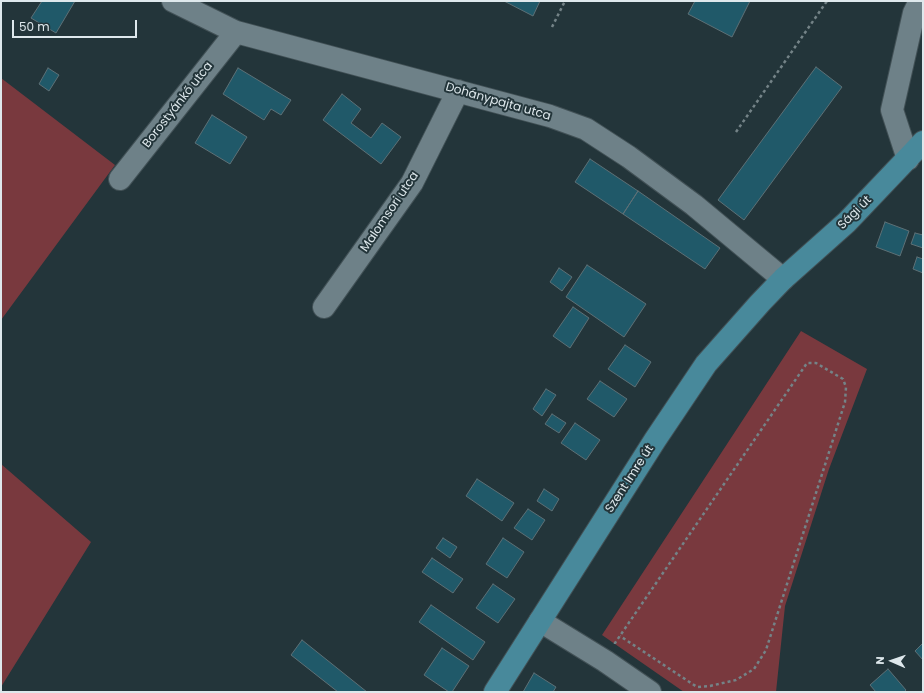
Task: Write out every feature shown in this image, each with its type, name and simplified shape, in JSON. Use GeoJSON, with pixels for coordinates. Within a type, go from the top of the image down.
{"type":"FeatureCollection","features":[{"type":"Feature","properties":{"kind":"main road","name":"Sági út"},"geometry":{"type":"LineString","coordinates":[[783,280],[846,222],[923,142]]}},
{"type":"Feature","properties":{"kind":"main road","name":"Szent Imre út"},"geometry":{"type":"LineString","coordinates":[[495,692],[655,440],[706,364],[760,302],[783,280]]}},
{"type":"Feature","properties":{"kind":"street","name":"Dohánypajta utca"},"geometry":{"type":"LineString","coordinates":[[173,1],[236,32],[550,116],[586,129],[629,157],[694,205],[783,280]]}},
{"type":"Feature","properties":{"kind":"street"},"geometry":{"type":"LineString","coordinates":[[908,159],[892,110],[914,14],[920,1]]}},
{"type":"Feature","properties":{"kind":"street","name":"Borostyánkő utca"},"geometry":{"type":"LineString","coordinates":[[120,179],[236,32]]}},
{"type":"Feature","properties":{"kind":"street","name":"Malomsori utca"},"geometry":{"type":"LineString","coordinates":[[324,307],[412,183],[458,91]]}},
{"type":"Feature","properties":{"kind":"street"},"geometry":{"type":"LineString","coordinates":[[540,621],[605,661],[650,692]]}},
{"type":"Feature","properties":{"kind":"path"},"geometry":{"type":"LineString","coordinates":[[552,27],[565,1]]}},
{"type":"Feature","properties":{"kind":"path"},"geometry":{"type":"LineString","coordinates":[[736,132],[827,1]]}},
{"type":"Feature","properties":{"kind":"path"},"geometry":{"type":"LineString","coordinates":[[605,661],[620,636],[807,362],[816,363],[843,379],[846,387],[845,402],[766,650],[754,669],[736,680],[710,686],[697,687],[620,636]]}},
{"type":"Feature","properties":{"kind":"shaded area"},"geometry":{"type":"Polygon","coordinates":[[[1,78],[115,165],[1,320],[1,78]]]}},
{"type":"Feature","properties":{"kind":"shaded area"},"geometry":{"type":"Polygon","coordinates":[[[801,331],[867,369],[829,469],[785,606],[776,692],[684,692],[602,635],[801,331]]]}},
{"type":"Feature","properties":{"kind":"shaded area"},"geometry":{"type":"Polygon","coordinates":[[[1,464],[91,542],[1,687],[1,464]]]}},
{"type":"Feature","properties":{"kind":"building"},"geometry":{"type":"Polygon","coordinates":[[[42,1],[75,1],[56,33],[31,18],[42,1]]]}},
{"type":"Feature","properties":{"kind":"building"},"geometry":{"type":"Polygon","coordinates":[[[504,1],[540,1],[533,16],[504,1]]]}},
{"type":"Feature","properties":{"kind":"building"},"geometry":{"type":"Polygon","coordinates":[[[695,1],[750,1],[732,37],[688,14],[695,1]]]}},
{"type":"Feature","properties":{"kind":"building"},"geometry":{"type":"Polygon","coordinates":[[[816,67],[842,87],[744,220],[718,200],[816,67]]]}},
{"type":"Feature","properties":{"kind":"building"},"geometry":{"type":"Polygon","coordinates":[[[48,68],[59,75],[49,91],[39,84],[48,68]]]}},
{"type":"Feature","properties":{"kind":"building"},"geometry":{"type":"Polygon","coordinates":[[[238,68],[291,100],[281,115],[271,109],[264,120],[223,94],[238,68]]]}},
{"type":"Feature","properties":{"kind":"building"},"geometry":{"type":"Polygon","coordinates":[[[342,94],[361,109],[351,123],[371,138],[382,123],[401,137],[381,164],[323,120],[342,94]]]}},
{"type":"Feature","properties":{"kind":"building"},"geometry":{"type":"Polygon","coordinates":[[[212,115],[247,137],[230,164],[195,143],[212,115]]]}},
{"type":"Feature","properties":{"kind":"building"},"geometry":{"type":"Polygon","coordinates":[[[590,159],[638,191],[623,214],[575,182],[590,159]]]}},
{"type":"Feature","properties":{"kind":"building"},"geometry":{"type":"Polygon","coordinates":[[[638,191],[720,248],[705,269],[623,214],[638,191]]]}},
{"type":"Feature","properties":{"kind":"building"},"geometry":{"type":"Polygon","coordinates":[[[885,222],[909,231],[900,256],[876,247],[885,222]]]}},
{"type":"Feature","properties":{"kind":"building"},"geometry":{"type":"Polygon","coordinates":[[[915,233],[923,235],[923,248],[911,244],[915,233]]]}},
{"type":"Feature","properties":{"kind":"building"},"geometry":{"type":"Polygon","coordinates":[[[917,257],[923,259],[923,273],[913,269],[917,257]]]}},
{"type":"Feature","properties":{"kind":"building"},"geometry":{"type":"Polygon","coordinates":[[[587,265],[646,304],[624,337],[566,297],[587,265]]]}},
{"type":"Feature","properties":{"kind":"building"},"geometry":{"type":"Polygon","coordinates":[[[559,268],[572,277],[562,291],[550,282],[559,268]]]}},
{"type":"Feature","properties":{"kind":"building"},"geometry":{"type":"Polygon","coordinates":[[[573,307],[589,318],[570,348],[553,336],[573,307]]]}},
{"type":"Feature","properties":{"kind":"building"},"geometry":{"type":"Polygon","coordinates":[[[625,345],[651,362],[635,387],[608,369],[625,345]]]}},
{"type":"Feature","properties":{"kind":"building"},"geometry":{"type":"Polygon","coordinates":[[[600,381],[627,399],[614,417],[587,399],[600,381]]]}},
{"type":"Feature","properties":{"kind":"building"},"geometry":{"type":"Polygon","coordinates":[[[546,389],[556,395],[542,416],[533,409],[546,389]]]}},
{"type":"Feature","properties":{"kind":"building"},"geometry":{"type":"Polygon","coordinates":[[[552,414],[566,423],[559,433],[545,424],[552,414]]]}},
{"type":"Feature","properties":{"kind":"building"},"geometry":{"type":"Polygon","coordinates":[[[575,423],[600,440],[586,460],[561,443],[575,423]]]}},
{"type":"Feature","properties":{"kind":"building"},"geometry":{"type":"Polygon","coordinates":[[[477,479],[514,503],[502,521],[466,496],[477,479]]]}},
{"type":"Feature","properties":{"kind":"building"},"geometry":{"type":"Polygon","coordinates":[[[544,489],[559,499],[552,511],[537,501],[544,489]]]}},
{"type":"Feature","properties":{"kind":"building"},"geometry":{"type":"Polygon","coordinates":[[[528,509],[545,520],[532,540],[514,528],[528,509]]]}},
{"type":"Feature","properties":{"kind":"building"},"geometry":{"type":"Polygon","coordinates":[[[443,538],[457,547],[450,558],[436,548],[443,538]]]}},
{"type":"Feature","properties":{"kind":"building"},"geometry":{"type":"Polygon","coordinates":[[[503,538],[524,552],[507,578],[486,564],[503,538]]]}},
{"type":"Feature","properties":{"kind":"building"},"geometry":{"type":"Polygon","coordinates":[[[432,558],[463,579],[453,593],[422,572],[432,558]]]}},
{"type":"Feature","properties":{"kind":"building"},"geometry":{"type":"Polygon","coordinates":[[[493,584],[515,599],[498,623],[476,608],[493,584]]]}},
{"type":"Feature","properties":{"kind":"building"},"geometry":{"type":"Polygon","coordinates":[[[431,605],[485,642],[473,660],[419,622],[431,605]]]}},
{"type":"Feature","properties":{"kind":"building"},"geometry":{"type":"Polygon","coordinates":[[[302,640],[367,692],[338,692],[291,655],[302,640]]]}},
{"type":"Feature","properties":{"kind":"building"},"geometry":{"type":"Polygon","coordinates":[[[923,643],[923,660],[915,651],[923,643]]]}},
{"type":"Feature","properties":{"kind":"building"},"geometry":{"type":"Polygon","coordinates":[[[442,648],[469,666],[452,692],[449,692],[424,675],[442,648]]]}},
{"type":"Feature","properties":{"kind":"building"},"geometry":{"type":"Polygon","coordinates":[[[888,669],[906,690],[904,692],[876,692],[870,685],[888,669]]]}},
{"type":"Feature","properties":{"kind":"building"},"geometry":{"type":"Polygon","coordinates":[[[534,673],[556,687],[553,692],[523,692],[534,673]]]}}]}
